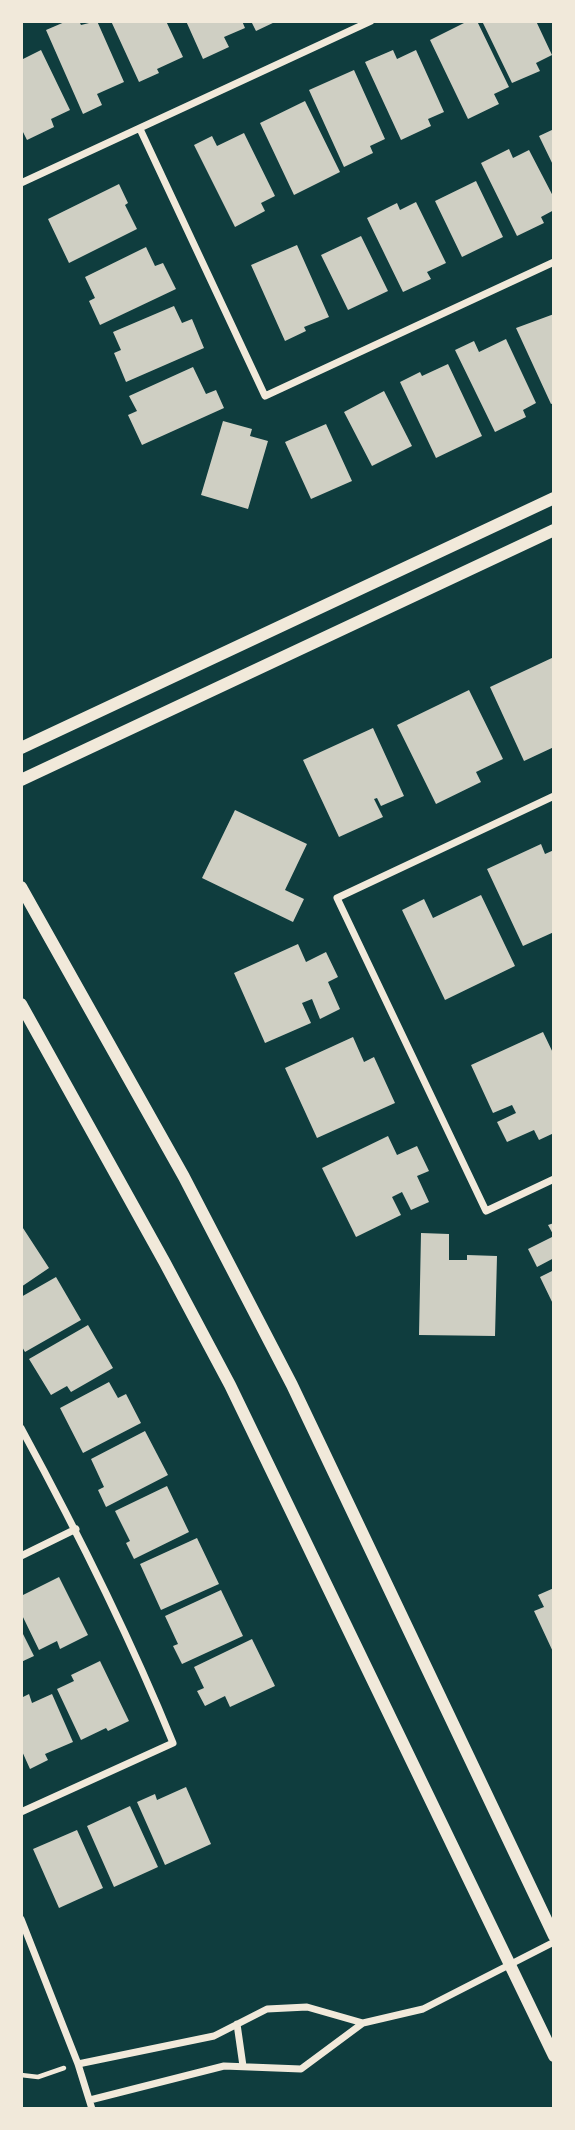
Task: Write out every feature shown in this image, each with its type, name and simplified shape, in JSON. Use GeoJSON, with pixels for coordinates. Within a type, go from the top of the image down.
{"type":"FeatureCollection","features":[{"type":"Feature","properties":{"kind":"street"},"geometry":{"type":"LineString","coordinates":[[21,183],[371,21]]}},
{"type":"Feature","properties":{"kind":"street"},"geometry":{"type":"LineString","coordinates":[[140,129],[265,396],[554,262]]}},
{"type":"Feature","properties":{"kind":"street"},"geometry":{"type":"LineString","coordinates":[[21,748],[554,498]]}},
{"type":"Feature","properties":{"kind":"street"},"geometry":{"type":"LineString","coordinates":[[21,780],[554,530]]}},
{"type":"Feature","properties":{"kind":"street"},"geometry":{"type":"LineString","coordinates":[[554,796],[337,898],[486,1211],[554,1179]]}},
{"type":"Feature","properties":{"kind":"street"},"geometry":{"type":"LineString","coordinates":[[21,887],[184,1177],[268,1337],[554,1936]]}},
{"type":"Feature","properties":{"kind":"street"},"geometry":{"type":"LineString","coordinates":[[21,1004],[217,1360],[554,2056]]}},
{"type":"Feature","properties":{"kind":"street"},"geometry":{"type":"LineString","coordinates":[[21,1428],[76,1529],[144,1673],[173,1743],[21,1812]]}},
{"type":"Feature","properties":{"kind":"street"},"geometry":{"type":"LineString","coordinates":[[21,1556],[76,1529]]}},
{"type":"Feature","properties":{"kind":"street"},"geometry":{"type":"LineString","coordinates":[[21,1919],[78,2064],[92,2109]]}},
{"type":"Feature","properties":{"kind":"street"},"geometry":{"type":"LineString","coordinates":[[90,2100],[224,2066],[300,2069],[363,2022],[423,2010],[554,1942]]}},
{"type":"Feature","properties":{"kind":"street"},"geometry":{"type":"LineString","coordinates":[[78,2064],[214,2036],[267,2009],[307,2007],[363,2022]]}},
{"type":"Feature","properties":{"kind":"street"},"geometry":{"type":"LineString","coordinates":[[237,2024],[243,2066]]}},
{"type":"Feature","properties":{"kind":"path"},"geometry":{"type":"LineString","coordinates":[[21,2075],[38,2077],[78,2064]]}},
{"type":"Feature","properties":{"kind":"building"},"geometry":{"type":"Polygon","coordinates":[[[67,21],[79,21],[81,25],[97,21],[124,82],[97,94],[102,105],[83,114],[46,30],[67,21]]]}},
{"type":"Feature","properties":{"kind":"building"},"geometry":{"type":"Polygon","coordinates":[[[111,21],[166,21],[183,57],[157,69],[159,73],[139,82],[111,21]]]}},
{"type":"Feature","properties":{"kind":"building"},"geometry":{"type":"Polygon","coordinates":[[[186,21],[242,21],[245,28],[224,37],[229,47],[203,59],[186,21]]]}},
{"type":"Feature","properties":{"kind":"building"},"geometry":{"type":"Polygon","coordinates":[[[251,21],[277,21],[256,31],[251,21]]]}},
{"type":"Feature","properties":{"kind":"building"},"geometry":{"type":"Polygon","coordinates":[[[468,21],[477,21],[509,87],[494,94],[499,104],[468,119],[430,40],[468,21]]]}},
{"type":"Feature","properties":{"kind":"building"},"geometry":{"type":"Polygon","coordinates":[[[482,21],[536,21],[552,55],[536,63],[540,71],[512,83],[482,21]]]}},
{"type":"Feature","properties":{"kind":"building"},"geometry":{"type":"Polygon","coordinates":[[[41,50],[70,110],[51,119],[54,127],[27,140],[21,128],[21,55],[23,59],[41,50]]]}},
{"type":"Feature","properties":{"kind":"building"},"geometry":{"type":"Polygon","coordinates":[[[393,50],[397,59],[416,50],[444,112],[428,119],[431,126],[401,140],[365,62],[393,50]]]}},
{"type":"Feature","properties":{"kind":"building"},"geometry":{"type":"Polygon","coordinates":[[[354,70],[385,139],[370,146],[373,153],[344,167],[309,90],[354,70]]]}},
{"type":"Feature","properties":{"kind":"building"},"geometry":{"type":"Polygon","coordinates":[[[305,101],[340,172],[294,195],[260,123],[305,101]]]}},
{"type":"Feature","properties":{"kind":"building"},"geometry":{"type":"Polygon","coordinates":[[[554,129],[554,167],[539,136],[554,129]]]}},
{"type":"Feature","properties":{"kind":"building"},"geometry":{"type":"Polygon","coordinates":[[[244,133],[275,196],[261,203],[265,211],[235,227],[194,145],[212,136],[217,146],[244,133]]]}},
{"type":"Feature","properties":{"kind":"building"},"geometry":{"type":"Polygon","coordinates":[[[509,149],[513,158],[529,150],[554,198],[554,210],[541,217],[544,223],[517,236],[481,163],[509,149]]]}},
{"type":"Feature","properties":{"kind":"building"},"geometry":{"type":"Polygon","coordinates":[[[476,181],[503,237],[462,257],[435,201],[476,181]]]}},
{"type":"Feature","properties":{"kind":"building"},"geometry":{"type":"Polygon","coordinates":[[[119,184],[128,203],[125,205],[137,229],[69,263],[48,219],[119,184]]]}},
{"type":"Feature","properties":{"kind":"building"},"geometry":{"type":"Polygon","coordinates":[[[416,202],[446,263],[427,272],[431,279],[403,292],[367,218],[397,203],[400,210],[416,202]]]}},
{"type":"Feature","properties":{"kind":"building"},"geometry":{"type":"Polygon","coordinates":[[[361,236],[388,291],[348,310],[321,255],[361,236]]]}},
{"type":"Feature","properties":{"kind":"building"},"geometry":{"type":"Polygon","coordinates":[[[297,245],[329,317],[304,327],[306,331],[285,341],[251,265],[297,245]]]}},
{"type":"Feature","properties":{"kind":"building"},"geometry":{"type":"Polygon","coordinates":[[[146,247],[155,266],[163,263],[176,289],[100,325],[89,301],[95,298],[85,277],[146,247]]]}},
{"type":"Feature","properties":{"kind":"building"},"geometry":{"type":"Polygon","coordinates":[[[174,306],[182,323],[192,319],[204,348],[126,382],[114,353],[121,350],[113,332],[174,306]]]}},
{"type":"Feature","properties":{"kind":"building"},"geometry":{"type":"Polygon","coordinates":[[[554,314],[554,403],[551,404],[516,328],[554,314]]]}},
{"type":"Feature","properties":{"kind":"building"},"geometry":{"type":"Polygon","coordinates":[[[506,339],[536,403],[523,410],[526,417],[495,432],[455,350],[474,341],[479,352],[506,339]]]}},
{"type":"Feature","properties":{"kind":"building"},"geometry":{"type":"Polygon","coordinates":[[[448,364],[482,436],[436,458],[400,382],[420,372],[422,376],[448,364]]]}},
{"type":"Feature","properties":{"kind":"building"},"geometry":{"type":"Polygon","coordinates":[[[193,367],[206,394],[216,390],[224,408],[142,445],[128,415],[137,411],[129,396],[193,367]]]}},
{"type":"Feature","properties":{"kind":"building"},"geometry":{"type":"Polygon","coordinates":[[[384,391],[412,446],[372,466],[344,412],[384,391]]]}},
{"type":"Feature","properties":{"kind":"building"},"geometry":{"type":"Polygon","coordinates":[[[223,421],[252,429],[250,436],[268,441],[248,509],[201,495],[223,421]]]}},
{"type":"Feature","properties":{"kind":"building"},"geometry":{"type":"Polygon","coordinates":[[[326,424],[352,481],[311,499],[285,442],[326,424]]]}},
{"type":"Feature","properties":{"kind":"building"},"geometry":{"type":"Polygon","coordinates":[[[554,657],[554,747],[524,761],[490,687],[554,657]]]}},
{"type":"Feature","properties":{"kind":"building"},"geometry":{"type":"Polygon","coordinates":[[[469,690],[503,759],[476,772],[481,782],[436,804],[397,725],[469,690]]]}},
{"type":"Feature","properties":{"kind":"building"},"geometry":{"type":"Polygon","coordinates":[[[373,728],[404,796],[381,806],[377,798],[374,799],[383,817],[339,837],[303,760],[373,728]]]}},
{"type":"Feature","properties":{"kind":"building"},"geometry":{"type":"Polygon","coordinates":[[[235,810],[307,844],[285,890],[304,899],[293,922],[202,878],[235,810]]]}},
{"type":"Feature","properties":{"kind":"building"},"geometry":{"type":"Polygon","coordinates":[[[541,844],[545,854],[554,850],[554,932],[523,946],[487,869],[541,844]]]}},
{"type":"Feature","properties":{"kind":"building"},"geometry":{"type":"Polygon","coordinates":[[[481,895],[515,966],[445,1000],[402,910],[424,899],[433,918],[481,895]]]}},
{"type":"Feature","properties":{"kind":"building"},"geometry":{"type":"Polygon","coordinates":[[[298,944],[306,962],[326,952],[338,977],[328,982],[340,1009],[320,1019],[312,999],[302,1003],[311,1023],[265,1043],[234,973],[298,944]]]}},
{"type":"Feature","properties":{"kind":"building"},"geometry":{"type":"Polygon","coordinates":[[[543,1032],[554,1055],[554,1133],[539,1140],[534,1130],[507,1142],[497,1122],[516,1113],[512,1105],[493,1113],[471,1065],[543,1032]]]}},
{"type":"Feature","properties":{"kind":"building"},"geometry":{"type":"Polygon","coordinates":[[[353,1037],[364,1062],[374,1057],[395,1103],[317,1138],[285,1068],[353,1037]]]}},
{"type":"Feature","properties":{"kind":"building"},"geometry":{"type":"Polygon","coordinates":[[[388,1136],[397,1155],[417,1146],[429,1171],[417,1176],[429,1202],[411,1210],[402,1192],[392,1197],[401,1215],[356,1237],[322,1168],[388,1136]]]}},
{"type":"Feature","properties":{"kind":"building"},"geometry":{"type":"Polygon","coordinates":[[[554,1223],[554,1236],[548,1225],[554,1223]]]}},
{"type":"Feature","properties":{"kind":"building"},"geometry":{"type":"Polygon","coordinates":[[[21,1225],[49,1268],[21,1287],[21,1225]]]}},
{"type":"Feature","properties":{"kind":"building"},"geometry":{"type":"Polygon","coordinates":[[[421,1233],[449,1234],[449,1260],[467,1260],[467,1255],[497,1256],[495,1336],[419,1335],[421,1233]]]}},
{"type":"Feature","properties":{"kind":"building"},"geometry":{"type":"Polygon","coordinates":[[[554,1236],[554,1258],[537,1267],[528,1249],[554,1236]]]}},
{"type":"Feature","properties":{"kind":"building"},"geometry":{"type":"Polygon","coordinates":[[[554,1270],[554,1306],[540,1277],[554,1270]]]}},
{"type":"Feature","properties":{"kind":"building"},"geometry":{"type":"Polygon","coordinates":[[[56,1277],[81,1320],[25,1352],[21,1345],[21,1297],[56,1277]]]}},
{"type":"Feature","properties":{"kind":"building"},"geometry":{"type":"Polygon","coordinates":[[[88,1325],[113,1368],[71,1392],[67,1386],[51,1395],[29,1359],[88,1325]]]}},
{"type":"Feature","properties":{"kind":"building"},"geometry":{"type":"Polygon","coordinates":[[[109,1382],[118,1398],[126,1394],[141,1423],[83,1453],[60,1408],[109,1382]]]}},
{"type":"Feature","properties":{"kind":"building"},"geometry":{"type":"Polygon","coordinates":[[[145,1431],[168,1475],[106,1507],[98,1490],[104,1487],[91,1459],[145,1431]]]}},
{"type":"Feature","properties":{"kind":"building"},"geometry":{"type":"Polygon","coordinates":[[[167,1486],[189,1532],[134,1559],[126,1543],[130,1541],[115,1511],[167,1486]]]}},
{"type":"Feature","properties":{"kind":"building"},"geometry":{"type":"Polygon","coordinates":[[[197,1538],[219,1584],[161,1610],[140,1564],[197,1538]]]}},
{"type":"Feature","properties":{"kind":"building"},"geometry":{"type":"Polygon","coordinates":[[[59,1577],[88,1635],[60,1649],[57,1641],[39,1650],[21,1613],[21,1596],[59,1577]]]}},
{"type":"Feature","properties":{"kind":"building"},"geometry":{"type":"Polygon","coordinates":[[[554,1588],[554,1654],[534,1611],[544,1607],[538,1595],[554,1588]]]}},
{"type":"Feature","properties":{"kind":"building"},"geometry":{"type":"Polygon","coordinates":[[[221,1590],[243,1636],[182,1664],[173,1646],[178,1644],[165,1616],[221,1590]]]}},
{"type":"Feature","properties":{"kind":"building"},"geometry":{"type":"Polygon","coordinates":[[[21,1630],[34,1656],[21,1662],[21,1630]]]}},
{"type":"Feature","properties":{"kind":"building"},"geometry":{"type":"Polygon","coordinates":[[[252,1639],[275,1686],[230,1707],[225,1696],[205,1706],[197,1691],[204,1688],[194,1667],[252,1639]]]}},
{"type":"Feature","properties":{"kind":"building"},"geometry":{"type":"Polygon","coordinates":[[[100,1661],[129,1721],[81,1740],[57,1689],[74,1681],[71,1675],[100,1661]]]}},
{"type":"Feature","properties":{"kind":"building"},"geometry":{"type":"Polygon","coordinates":[[[29,1694],[32,1703],[52,1694],[73,1742],[45,1754],[48,1760],[30,1769],[21,1749],[21,1698],[29,1694]]]}},
{"type":"Feature","properties":{"kind":"building"},"geometry":{"type":"Polygon","coordinates":[[[186,1787],[211,1844],[165,1865],[137,1802],[155,1794],[157,1800],[186,1787]]]}},
{"type":"Feature","properties":{"kind":"building"},"geometry":{"type":"Polygon","coordinates":[[[130,1806],[158,1867],[114,1887],[87,1826],[130,1806]]]}},
{"type":"Feature","properties":{"kind":"building"},"geometry":{"type":"Polygon","coordinates":[[[77,1830],[103,1888],[59,1908],[33,1849],[77,1830]]]}}]}
